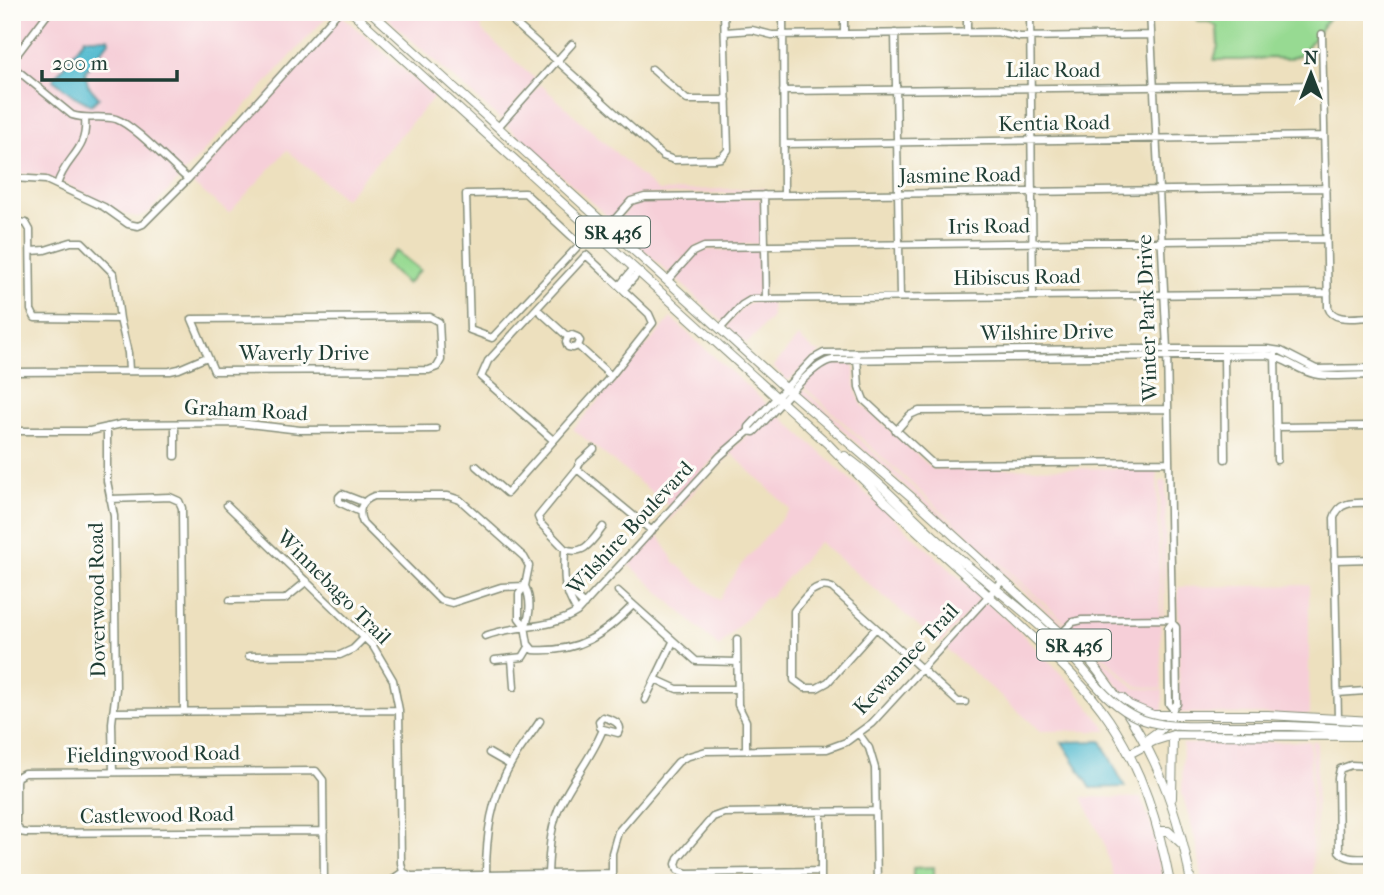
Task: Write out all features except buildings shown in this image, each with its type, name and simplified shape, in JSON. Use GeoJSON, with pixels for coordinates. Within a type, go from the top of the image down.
{"type":"FeatureCollection","features":[{"type":"Feature","properties":{"kind":"main road","name":"SR 436"},"geometry":{"type":"LineString","coordinates":[[352,12],[828,444],[900,517],[1072,675],[1107,718],[1128,752],[1159,831],[1170,883]]}},
{"type":"Feature","properties":{"kind":"main road","name":"SR 436"},"geometry":{"type":"LineString","coordinates":[[371,12],[1086,656],[1108,684],[1145,743],[1172,801],[1191,883]]}},
{"type":"Feature","properties":{"kind":"main road"},"geometry":{"type":"LineString","coordinates":[[476,125],[498,127]]}},
{"type":"Feature","properties":{"kind":"main road"},"geometry":{"type":"LineString","coordinates":[[494,141],[503,138],[512,140]]}},
{"type":"Feature","properties":{"kind":"main road"},"geometry":{"type":"LineString","coordinates":[[637,270],[654,279],[667,281]]}},
{"type":"Feature","properties":{"kind":"main road"},"geometry":{"type":"LineString","coordinates":[[662,293],[671,290],[687,299]]}},
{"type":"Feature","properties":{"kind":"main road"},"geometry":{"type":"LineString","coordinates":[[828,444],[864,470],[914,519],[1051,637],[1107,697],[1138,719],[1162,726],[1289,726],[1372,730]]}},
{"type":"Feature","properties":{"kind":"main road"},"geometry":{"type":"LineString","coordinates":[[1108,684],[1129,705],[1141,711],[1372,721]]}},
{"type":"Feature","properties":{"kind":"main road"},"geometry":{"type":"LineString","coordinates":[[1145,743],[1160,730],[1173,712]]}},
{"type":"Feature","properties":{"kind":"main road"},"geometry":{"type":"LineString","coordinates":[[1128,752],[1145,743],[1173,735],[1372,736]]}},
{"type":"Feature","properties":{"kind":"main road","name":"Winter Park Drive"},"geometry":{"type":"LineString","coordinates":[[1172,801],[1173,735]]}},
{"type":"Feature","properties":{"kind":"main road"},"geometry":{"type":"LineString","coordinates":[[1159,831],[1168,831],[1184,846]]}},
{"type":"Feature","properties":{"kind":"street"},"geometry":{"type":"LineString","coordinates":[[49,12],[12,64],[72,114],[85,118],[106,117],[122,122],[188,179]]}},
{"type":"Feature","properties":{"kind":"street"},"geometry":{"type":"LineString","coordinates":[[12,178],[39,178],[113,211],[128,224],[138,226],[151,219],[338,12]]}},
{"type":"Feature","properties":{"kind":"street"},"geometry":{"type":"LineString","coordinates":[[509,12],[515,23],[668,159],[715,159],[725,154],[729,145],[724,12]]}},
{"type":"Feature","properties":{"kind":"street"},"geometry":{"type":"LineString","coordinates":[[783,12],[784,195]]}},
{"type":"Feature","properties":{"kind":"street"},"geometry":{"type":"LineString","coordinates":[[844,12],[844,34]]}},
{"type":"Feature","properties":{"kind":"street"},"geometry":{"type":"LineString","coordinates":[[967,12],[967,32]]}},
{"type":"Feature","properties":{"kind":"street"},"geometry":{"type":"LineString","coordinates":[[1030,12],[1033,295]]}},
{"type":"Feature","properties":{"kind":"street","name":"Winter Park Drive"},"geometry":{"type":"LineString","coordinates":[[1150,12],[1167,352],[1172,621],[1168,628],[1168,666],[1173,735]]}},
{"type":"Feature","properties":{"kind":"street"},"geometry":{"type":"LineString","coordinates":[[725,32],[752,30],[772,35],[967,32],[1030,36],[1151,35]]}},
{"type":"Feature","properties":{"kind":"street"},"geometry":{"type":"LineString","coordinates":[[895,33],[900,297]]}},
{"type":"Feature","properties":{"kind":"street"},"geometry":{"type":"LineString","coordinates":[[1322,34],[1329,312],[1336,317],[1372,317]]}},
{"type":"Feature","properties":{"kind":"street"},"geometry":{"type":"LineString","coordinates":[[498,127],[572,44]]}},
{"type":"Feature","properties":{"kind":"street"},"geometry":{"type":"LineString","coordinates":[[652,69],[687,100],[727,100]]}},
{"type":"Feature","properties":{"kind":"street","name":"Lilac Road"},"geometry":{"type":"LineString","coordinates":[[783,91],[1323,85]]}},
{"type":"Feature","properties":{"kind":"street"},"geometry":{"type":"LineString","coordinates":[[57,185],[62,172],[83,144],[85,118]]}},
{"type":"Feature","properties":{"kind":"street","name":"Kentia Road"},"geometry":{"type":"LineString","coordinates":[[784,144],[1324,136]]}},
{"type":"Feature","properties":{"kind":"street","name":"Jasmine Road"},"geometry":{"type":"LineString","coordinates":[[608,227],[638,198],[1326,188]]}},
{"type":"Feature","properties":{"kind":"street"},"geometry":{"type":"LineString","coordinates":[[476,466],[507,493],[611,376],[653,323],[649,314],[525,193],[466,194],[470,330],[492,338]]}},
{"type":"Feature","properties":{"kind":"street"},"geometry":{"type":"LineString","coordinates":[[764,195],[766,299]]}},
{"type":"Feature","properties":{"kind":"street"},"geometry":{"type":"LineString","coordinates":[[547,213],[562,202]]}},
{"type":"Feature","properties":{"kind":"street"},"geometry":{"type":"LineString","coordinates":[[553,218],[562,202]]}},
{"type":"Feature","properties":{"kind":"street"},"geometry":{"type":"LineString","coordinates":[[12,221],[21,221],[29,226],[31,310],[35,318],[120,320]]}},
{"type":"Feature","properties":{"kind":"street","name":"Iris Road"},"geometry":{"type":"LineString","coordinates":[[667,281],[698,249],[1326,239]]}},
{"type":"Feature","properties":{"kind":"street"},"geometry":{"type":"LineString","coordinates":[[31,251],[52,249],[76,241],[87,245],[114,274],[129,371]]}},
{"type":"Feature","properties":{"kind":"street"},"geometry":{"type":"LineString","coordinates":[[492,338],[580,244]]}},
{"type":"Feature","properties":{"kind":"street"},"geometry":{"type":"LineString","coordinates":[[553,440],[481,377],[496,351],[586,255]]}},
{"type":"Feature","properties":{"kind":"street"},"geometry":{"type":"LineString","coordinates":[[622,287],[637,270]]}},
{"type":"Feature","properties":{"kind":"street","name":"Hibiscus Road"},"geometry":{"type":"LineString","coordinates":[[720,329],[746,301],[766,299],[1328,293]]}},
{"type":"Feature","properties":{"kind":"street"},"geometry":{"type":"LineString","coordinates":[[537,309],[568,337],[577,337],[580,341],[578,346],[611,376]]}},
{"type":"Feature","properties":{"kind":"street","name":"Waverly Drive"},"geometry":{"type":"LineString","coordinates":[[430,317],[437,319],[440,326],[441,359],[437,367],[429,370],[219,372],[212,368],[207,357],[192,319],[430,317]]}},
{"type":"Feature","properties":{"kind":"street"},"geometry":{"type":"LineString","coordinates":[[492,338],[496,351]]}},
{"type":"Feature","properties":{"kind":"street","name":"Wilshire Drive"},"geometry":{"type":"LineString","coordinates":[[780,400],[824,353],[857,356],[1167,352],[1275,354],[1291,355],[1300,363],[1316,369],[1372,369]]}},
{"type":"Feature","properties":{"kind":"street"},"geometry":{"type":"LineString","coordinates":[[1224,353],[1225,459]]}},
{"type":"Feature","properties":{"kind":"street"},"geometry":{"type":"LineString","coordinates":[[1275,354],[1277,460]]}},
{"type":"Feature","properties":{"kind":"street","name":"Wilshire Drive"},"geometry":{"type":"LineString","coordinates":[[1275,354],[1315,375],[1372,375]]}},
{"type":"Feature","properties":{"kind":"street"},"geometry":{"type":"LineString","coordinates":[[857,356],[859,387],[864,400],[933,464],[1168,462]]}},
{"type":"Feature","properties":{"kind":"street"},"geometry":{"type":"LineString","coordinates":[[12,372],[179,369],[207,357]]}},
{"type":"Feature","properties":{"kind":"street","name":"Wilshire Boulevard"},"geometry":{"type":"LineString","coordinates":[[485,636],[509,628],[556,622],[577,612],[720,456],[749,431],[754,432],[780,400]]}},
{"type":"Feature","properties":{"kind":"street"},"geometry":{"type":"LineString","coordinates":[[896,431],[910,415],[919,411],[1168,409]]}},
{"type":"Feature","properties":{"kind":"street","name":"Graham Road"},"geometry":{"type":"LineString","coordinates":[[12,431],[90,431],[122,424],[239,423],[300,430],[436,429]]}},
{"type":"Feature","properties":{"kind":"street"},"geometry":{"type":"LineString","coordinates":[[175,424],[175,456]]}},
{"type":"Feature","properties":{"kind":"street"},"geometry":{"type":"LineString","coordinates":[[1276,427],[1372,426]]}},
{"type":"Feature","properties":{"kind":"street","name":"Doverwood Road"},"geometry":{"type":"LineString","coordinates":[[107,427],[107,481],[114,516],[116,689],[113,712],[113,772]]}},
{"type":"Feature","properties":{"kind":"street"},"geometry":{"type":"LineString","coordinates":[[594,449],[580,462],[538,517],[541,524],[565,549],[575,552],[584,549],[603,527]]}},
{"type":"Feature","properties":{"kind":"street"},"geometry":{"type":"LineString","coordinates":[[577,469],[652,531]]}},
{"type":"Feature","properties":{"kind":"street"},"geometry":{"type":"LineString","coordinates":[[360,512],[342,505],[339,497],[346,494],[363,502]]}},
{"type":"Feature","properties":{"kind":"street"},"geometry":{"type":"LineString","coordinates":[[495,660],[523,657],[529,647],[525,626],[529,618],[525,586],[529,572],[527,561],[460,500],[447,496],[374,496],[363,502],[360,512],[363,523],[440,600],[446,603],[458,602],[501,587],[525,586]]}},
{"type":"Feature","properties":{"kind":"street"},"geometry":{"type":"LineString","coordinates":[[110,499],[170,497],[179,501],[184,711]]}},
{"type":"Feature","properties":{"kind":"street"},"geometry":{"type":"LineString","coordinates":[[1338,719],[1335,512],[1344,505],[1372,503]]}},
{"type":"Feature","properties":{"kind":"street","name":"Winnebago Trail"},"geometry":{"type":"LineString","coordinates":[[227,505],[365,637],[387,667],[396,689],[399,710],[403,872]]}},
{"type":"Feature","properties":{"kind":"street"},"geometry":{"type":"LineString","coordinates":[[565,549],[564,584],[577,612]]}},
{"type":"Feature","properties":{"kind":"street"},"geometry":{"type":"LineString","coordinates":[[1334,560],[1372,559]]}},
{"type":"Feature","properties":{"kind":"street","name":"Kewannee Trail"},"geometry":{"type":"LineString","coordinates":[[612,883],[612,853],[618,832],[678,762],[706,751],[827,749],[859,734],[1003,580]]}},
{"type":"Feature","properties":{"kind":"street"},"geometry":{"type":"LineString","coordinates":[[230,600],[285,599],[307,581]]}},
{"type":"Feature","properties":{"kind":"street"},"geometry":{"type":"LineString","coordinates":[[564,584],[584,605]]}},
{"type":"Feature","properties":{"kind":"street"},"geometry":{"type":"LineString","coordinates":[[876,628],[828,682],[810,688],[797,684],[793,674],[793,616],[796,608],[816,587],[826,586],[832,588],[958,702],[965,702]]}},
{"type":"Feature","properties":{"kind":"street"},"geometry":{"type":"LineString","coordinates":[[618,591],[699,662],[737,662]]}},
{"type":"Feature","properties":{"kind":"street"},"geometry":{"type":"LineString","coordinates":[[529,647],[539,650],[564,648],[593,640],[615,624],[633,605]]}},
{"type":"Feature","properties":{"kind":"street"},"geometry":{"type":"LineString","coordinates":[[1062,633],[1073,622],[1082,620],[1172,621]]}},
{"type":"Feature","properties":{"kind":"street"},"geometry":{"type":"LineString","coordinates":[[249,656],[340,654],[353,649],[365,637]]}},
{"type":"Feature","properties":{"kind":"street"},"geometry":{"type":"LineString","coordinates":[[737,639],[739,710],[746,722],[746,750]]}},
{"type":"Feature","properties":{"kind":"street"},"geometry":{"type":"LineString","coordinates":[[645,700],[673,642]]}},
{"type":"Feature","properties":{"kind":"street"},"geometry":{"type":"LineString","coordinates":[[512,659],[514,687]]}},
{"type":"Feature","properties":{"kind":"street"},"geometry":{"type":"LineString","coordinates":[[655,679],[677,689],[738,689]]}},
{"type":"Feature","properties":{"kind":"street"},"geometry":{"type":"LineString","coordinates":[[1337,693],[1366,691],[1372,687]]}},
{"type":"Feature","properties":{"kind":"street"},"geometry":{"type":"LineString","coordinates":[[113,712],[399,710]]}},
{"type":"Feature","properties":{"kind":"street"},"geometry":{"type":"LineString","coordinates":[[486,875],[488,830],[499,789],[510,765],[540,721]]}},
{"type":"Feature","properties":{"kind":"street"},"geometry":{"type":"LineString","coordinates":[[548,874],[551,835],[558,809],[592,754],[603,729]]}},
{"type":"Feature","properties":{"kind":"street"},"geometry":{"type":"LineString","coordinates":[[859,734],[874,758],[877,883]]}},
{"type":"Feature","properties":{"kind":"street"},"geometry":{"type":"LineString","coordinates":[[489,753],[510,765]]}},
{"type":"Feature","properties":{"kind":"street"},"geometry":{"type":"LineString","coordinates":[[1372,766],[1351,765],[1340,769],[1338,778],[1338,846],[1341,854],[1350,858],[1372,858]]}},
{"type":"Feature","properties":{"kind":"street","name":"Fieldingwood Road"},"geometry":{"type":"LineString","coordinates":[[14,803],[16,782],[21,774],[311,771],[319,773],[323,780],[324,831]]}},
{"type":"Feature","properties":{"kind":"street","name":"Castlewood Road"},"geometry":{"type":"LineString","coordinates":[[14,803],[17,828],[26,833],[324,831]]}},
{"type":"Feature","properties":{"kind":"street"},"geometry":{"type":"LineString","coordinates":[[821,871],[687,873],[678,870],[676,864],[678,858],[717,815],[876,811]]}},
{"type":"Feature","properties":{"kind":"street"},"geometry":{"type":"LineString","coordinates":[[821,812],[821,883]]}},
{"type":"Feature","properties":{"kind":"street"},"geometry":{"type":"LineString","coordinates":[[324,831],[324,883]]}},
{"type":"Feature","properties":{"kind":"street"},"geometry":{"type":"LineString","coordinates":[[390,881],[403,872],[411,876],[612,873]]}},
{"type":"Feature","properties":{"kind":"shaded area"},"geometry":{"type":"Polygon","coordinates":[[[12,12],[331,12],[148,213],[138,217],[127,215],[62,182],[38,174],[12,174],[12,12]]]}},
{"type":"Feature","properties":{"kind":"shaded area"},"geometry":{"type":"Polygon","coordinates":[[[380,12],[472,12],[481,20],[482,31],[536,80],[501,120],[380,12]]]}},
{"type":"Feature","properties":{"kind":"shaded area"},"geometry":{"type":"Polygon","coordinates":[[[340,14],[434,97],[344,199],[287,150],[229,213],[189,181],[340,14]]]}},
{"type":"Feature","properties":{"kind":"shaded area"},"geometry":{"type":"Polygon","coordinates":[[[540,84],[658,191],[764,188],[765,192],[638,195],[630,199],[611,220],[505,124],[540,84]]]}},
{"type":"Feature","properties":{"kind":"shaded area"},"geometry":{"type":"Polygon","coordinates":[[[761,198],[763,244],[697,246],[670,274],[615,224],[633,203],[646,199],[761,198]]]}},
{"type":"Feature","properties":{"kind":"shaded area"},"geometry":{"type":"Polygon","coordinates":[[[705,250],[763,250],[763,296],[745,299],[723,322],[674,277],[694,254],[705,250]]]}},
{"type":"Feature","properties":{"kind":"shaded area"},"geometry":{"type":"Polygon","coordinates":[[[771,301],[772,317],[747,344],[727,326],[743,307],[752,302],[771,301]]]}},
{"type":"Feature","properties":{"kind":"shaded area"},"geometry":{"type":"Polygon","coordinates":[[[671,318],[767,404],[747,430],[718,454],[670,507],[573,429],[671,318]]]}},
{"type":"Feature","properties":{"kind":"shaded area"},"geometry":{"type":"Polygon","coordinates":[[[798,337],[816,352],[821,352],[788,381],[773,367],[798,337]]]}},
{"type":"Feature","properties":{"kind":"shaded area"},"geometry":{"type":"Polygon","coordinates":[[[831,363],[851,363],[854,366],[856,391],[863,406],[933,469],[1157,468],[1162,689],[1136,686],[802,385],[817,369],[831,363]]]}},
{"type":"Feature","properties":{"kind":"shaded area"},"geometry":{"type":"Polygon","coordinates":[[[801,387],[1066,625],[1064,627],[864,450],[798,390],[801,387]]]}},
{"type":"Feature","properties":{"kind":"shaded area"},"geometry":{"type":"Polygon","coordinates":[[[777,413],[982,598],[940,644],[819,542],[768,599],[765,598],[719,647],[631,566],[627,567],[656,531],[675,563],[719,600],[740,566],[790,509],[732,454],[704,480],[669,521],[666,519],[721,458],[749,434],[755,434],[777,413]]]}},
{"type":"Feature","properties":{"kind":"shaded area"},"geometry":{"type":"Polygon","coordinates":[[[1160,481],[1166,481],[1164,616],[1162,616],[1160,481]]]}},
{"type":"Feature","properties":{"kind":"shaded area"},"geometry":{"type":"Polygon","coordinates":[[[1309,585],[1309,715],[1179,713],[1178,587],[1309,585]]]}},
{"type":"Feature","properties":{"kind":"shaded area"},"geometry":{"type":"Polygon","coordinates":[[[986,601],[1073,686],[1108,731],[1041,731],[944,647],[986,601]]]}},
{"type":"Feature","properties":{"kind":"shaded area"},"geometry":{"type":"Polygon","coordinates":[[[1069,629],[1135,688],[1163,690],[1163,713],[1133,704],[1090,652],[1067,631],[1069,629]]]}},
{"type":"Feature","properties":{"kind":"shaded area"},"geometry":{"type":"Polygon","coordinates":[[[1310,741],[1313,883],[1203,883],[1197,846],[1182,793],[1183,744],[1310,741]]]}},
{"type":"Feature","properties":{"kind":"shaded area"},"geometry":{"type":"Polygon","coordinates":[[[1312,741],[1317,741],[1315,880],[1312,741]]]}},
{"type":"Feature","properties":{"kind":"shaded area"},"geometry":{"type":"Polygon","coordinates":[[[1082,797],[1141,798],[1152,827],[1164,883],[1115,883],[1103,841],[1082,797]]]}},
{"type":"Feature","properties":{"kind":"green space"},"geometry":{"type":"Polygon","coordinates":[[[1193,12],[1333,12],[1302,54],[1288,59],[1214,60],[1218,46],[1217,27],[1209,22],[1199,22],[1193,12]]]}},
{"type":"Feature","properties":{"kind":"green space"},"geometry":{"type":"Polygon","coordinates":[[[396,251],[420,270],[407,284],[384,263],[396,251]]]}},
{"type":"Feature","properties":{"kind":"green space"},"geometry":{"type":"Polygon","coordinates":[[[934,867],[934,883],[913,883],[913,868],[934,867]]]}},
{"type":"Feature","properties":{"kind":"water"},"geometry":{"type":"Polygon","coordinates":[[[85,38],[108,38],[109,41],[85,72],[88,85],[99,98],[91,105],[53,80],[85,38]]]}},
{"type":"Feature","properties":{"kind":"water"},"geometry":{"type":"Polygon","coordinates":[[[1101,741],[1125,787],[1091,788],[1062,742],[1101,741]]]}}]}
